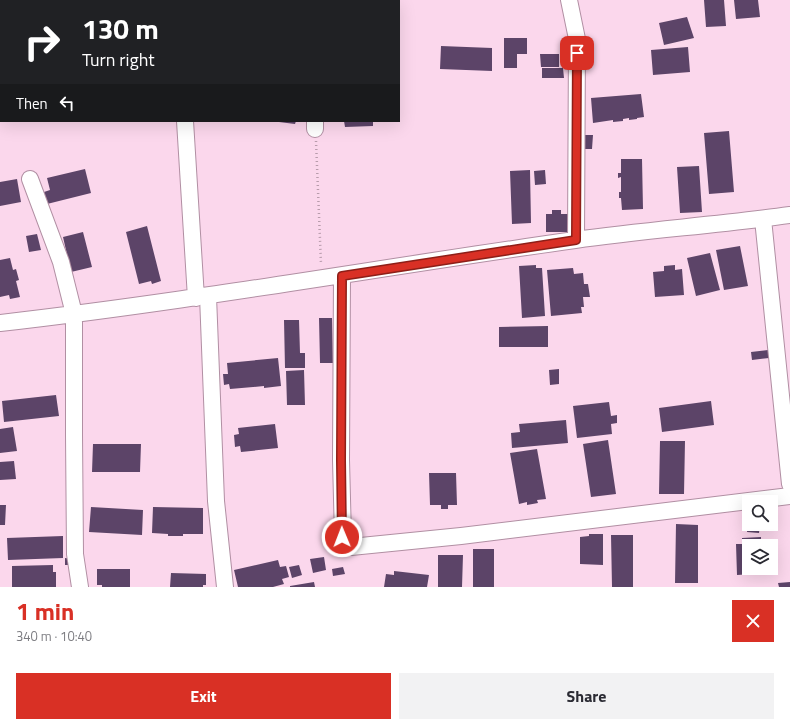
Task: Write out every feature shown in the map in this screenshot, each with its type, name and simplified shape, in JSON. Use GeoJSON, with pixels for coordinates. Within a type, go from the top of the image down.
{"type":"FeatureCollection","features":[{"type":"Feature","properties":{"kind":"street"},"geometry":{"type":"LineString","coordinates":[[569,0],[577,39],[576,240]]}},
{"type":"Feature","properties":{"kind":"street"},"geometry":{"type":"LineString","coordinates":[[185,122],[202,297],[216,501],[225,587]]}},
{"type":"Feature","properties":{"kind":"street"},"geometry":{"type":"LineString","coordinates":[[30,179],[61,262],[74,314],[75,554],[80,587]]}},
{"type":"Feature","properties":{"kind":"street"},"geometry":{"type":"LineString","coordinates":[[0,323],[202,297],[576,240],[790,215]]}},
{"type":"Feature","properties":{"kind":"street"},"geometry":{"type":"LineString","coordinates":[[763,219],[790,484]]}},
{"type":"Feature","properties":{"kind":"street"},"geometry":{"type":"LineString","coordinates":[[342,276],[342,537],[345,544],[351,547],[469,535],[790,496]]}},
{"type":"Feature","properties":{"kind":"path"},"geometry":{"type":"LineString","coordinates":[[315,125],[322,279]]}},
{"type":"Feature","properties":{"kind":"building"},"geometry":{"type":"Polygon","coordinates":[[[704,0],[724,0],[726,26],[706,27],[704,0]]]}},
{"type":"Feature","properties":{"kind":"building"},"geometry":{"type":"Polygon","coordinates":[[[734,0],[758,0],[760,17],[736,19],[734,0]]]}},
{"type":"Feature","properties":{"kind":"building"},"geometry":{"type":"Polygon","coordinates":[[[687,17],[694,38],[664,45],[659,23],[687,17]]]}},
{"type":"Feature","properties":{"kind":"building"},"geometry":{"type":"Polygon","coordinates":[[[504,38],[527,38],[527,54],[517,54],[517,68],[504,68],[504,38]]]}},
{"type":"Feature","properties":{"kind":"building"},"geometry":{"type":"Polygon","coordinates":[[[441,46],[492,48],[492,71],[440,69],[441,46]]]}},
{"type":"Feature","properties":{"kind":"building"},"geometry":{"type":"Polygon","coordinates":[[[688,47],[690,72],[653,75],[651,50],[688,47]]]}},
{"type":"Feature","properties":{"kind":"building"},"geometry":{"type":"Polygon","coordinates":[[[540,54],[559,54],[559,67],[541,67],[540,54]]]}},
{"type":"Feature","properties":{"kind":"building"},"geometry":{"type":"Polygon","coordinates":[[[542,68],[563,68],[564,78],[542,78],[542,68]]]}},
{"type":"Feature","properties":{"kind":"building"},"geometry":{"type":"Polygon","coordinates":[[[641,94],[644,117],[629,120],[629,118],[623,119],[623,121],[613,122],[613,120],[593,123],[591,98],[641,94]]]}},
{"type":"Feature","properties":{"kind":"building"},"geometry":{"type":"Polygon","coordinates":[[[279,122],[296,122],[295,124],[279,122]]]}},
{"type":"Feature","properties":{"kind":"building"},"geometry":{"type":"Polygon","coordinates":[[[344,122],[373,122],[373,126],[345,127],[344,122]]]}},
{"type":"Feature","properties":{"kind":"building"},"geometry":{"type":"Polygon","coordinates":[[[729,131],[734,192],[709,194],[704,133],[729,131]]]}},
{"type":"Feature","properties":{"kind":"building"},"geometry":{"type":"Polygon","coordinates":[[[584,135],[593,135],[592,149],[584,149],[584,135]]]}},
{"type":"Feature","properties":{"kind":"building"},"geometry":{"type":"Polygon","coordinates":[[[621,159],[642,159],[643,209],[622,210],[621,198],[619,198],[619,192],[621,192],[621,177],[618,178],[618,173],[621,173],[621,159]]]}},
{"type":"Feature","properties":{"kind":"building"},"geometry":{"type":"Polygon","coordinates":[[[699,166],[702,212],[680,213],[677,167],[699,166]]]}},
{"type":"Feature","properties":{"kind":"building"},"geometry":{"type":"Polygon","coordinates":[[[85,169],[91,193],[47,204],[44,192],[50,190],[47,178],[85,169]]]}},
{"type":"Feature","properties":{"kind":"building"},"geometry":{"type":"Polygon","coordinates":[[[530,170],[531,223],[512,224],[510,171],[530,170]]]}},
{"type":"Feature","properties":{"kind":"building"},"geometry":{"type":"Polygon","coordinates":[[[545,170],[546,184],[535,185],[534,171],[545,170]]]}},
{"type":"Feature","properties":{"kind":"building"},"geometry":{"type":"Polygon","coordinates":[[[17,179],[21,202],[0,206],[0,182],[17,179]]]}},
{"type":"Feature","properties":{"kind":"building"},"geometry":{"type":"Polygon","coordinates":[[[552,210],[561,210],[561,214],[568,214],[567,232],[546,232],[546,214],[552,214],[552,210]]]}},
{"type":"Feature","properties":{"kind":"building"},"geometry":{"type":"Polygon","coordinates":[[[147,226],[161,281],[152,284],[151,281],[139,284],[126,232],[147,226]]]}},
{"type":"Feature","properties":{"kind":"building"},"geometry":{"type":"Polygon","coordinates":[[[83,232],[92,267],[71,272],[63,237],[83,232]]]}},
{"type":"Feature","properties":{"kind":"building"},"geometry":{"type":"Polygon","coordinates":[[[37,234],[41,250],[29,252],[26,236],[37,234]]]}},
{"type":"Feature","properties":{"kind":"building"},"geometry":{"type":"Polygon","coordinates":[[[740,246],[748,286],[724,290],[716,250],[740,246]]]}},
{"type":"Feature","properties":{"kind":"building"},"geometry":{"type":"Polygon","coordinates":[[[710,253],[720,290],[696,296],[687,258],[710,253]]]}},
{"type":"Feature","properties":{"kind":"building"},"geometry":{"type":"Polygon","coordinates":[[[10,258],[13,270],[16,269],[19,280],[16,281],[20,297],[10,299],[9,295],[0,297],[0,260],[10,258]]]}},
{"type":"Feature","properties":{"kind":"building"},"geometry":{"type":"Polygon","coordinates":[[[536,265],[536,268],[542,268],[545,316],[522,318],[519,266],[536,265]]]}},
{"type":"Feature","properties":{"kind":"building"},"geometry":{"type":"Polygon","coordinates":[[[675,265],[675,270],[682,269],[684,295],[655,297],[653,272],[664,271],[664,266],[675,265]]]}},
{"type":"Feature","properties":{"kind":"building"},"geometry":{"type":"Polygon","coordinates":[[[573,268],[574,274],[583,273],[584,284],[588,284],[590,297],[583,297],[584,307],[581,307],[582,313],[551,316],[547,270],[573,268]]]}},
{"type":"Feature","properties":{"kind":"building"},"geometry":{"type":"Polygon","coordinates":[[[319,318],[332,318],[333,363],[320,363],[319,318]]]}},
{"type":"Feature","properties":{"kind":"building"},"geometry":{"type":"Polygon","coordinates":[[[284,320],[299,320],[300,353],[305,353],[305,368],[285,368],[284,320]]]}},
{"type":"Feature","properties":{"kind":"building"},"geometry":{"type":"Polygon","coordinates":[[[548,326],[548,347],[499,347],[499,327],[548,326]]]}},
{"type":"Feature","properties":{"kind":"building"},"geometry":{"type":"Polygon","coordinates":[[[768,350],[769,358],[752,360],[751,352],[768,350]]]}},
{"type":"Feature","properties":{"kind":"building"},"geometry":{"type":"Polygon","coordinates":[[[278,358],[281,386],[230,389],[229,384],[224,385],[223,374],[228,374],[227,363],[278,358]]]}},
{"type":"Feature","properties":{"kind":"building"},"geometry":{"type":"Polygon","coordinates":[[[559,369],[559,384],[550,385],[549,370],[559,369]]]}},
{"type":"Feature","properties":{"kind":"building"},"geometry":{"type":"Polygon","coordinates":[[[304,370],[305,405],[287,405],[286,371],[304,370]]]}},
{"type":"Feature","properties":{"kind":"building"},"geometry":{"type":"Polygon","coordinates":[[[56,395],[59,416],[4,422],[2,401],[56,395]]]}},
{"type":"Feature","properties":{"kind":"building"},"geometry":{"type":"Polygon","coordinates":[[[711,401],[714,425],[662,432],[659,408],[711,401]]]}},
{"type":"Feature","properties":{"kind":"building"},"geometry":{"type":"Polygon","coordinates":[[[609,402],[611,416],[617,415],[617,423],[611,424],[612,434],[577,438],[573,406],[609,402]]]}},
{"type":"Feature","properties":{"kind":"building"},"geometry":{"type":"Polygon","coordinates":[[[566,420],[568,443],[512,448],[511,433],[520,432],[519,424],[566,420]]]}},
{"type":"Feature","properties":{"kind":"building"},"geometry":{"type":"Polygon","coordinates":[[[275,424],[278,448],[241,452],[240,446],[235,447],[234,435],[239,434],[238,428],[275,424]]]}},
{"type":"Feature","properties":{"kind":"building"},"geometry":{"type":"Polygon","coordinates":[[[13,427],[17,451],[0,453],[0,429],[13,427]]]}},
{"type":"Feature","properties":{"kind":"building"},"geometry":{"type":"Polygon","coordinates":[[[608,440],[616,494],[591,497],[583,444],[608,440]]]}},
{"type":"Feature","properties":{"kind":"building"},"geometry":{"type":"Polygon","coordinates":[[[660,441],[685,441],[684,494],[659,494],[660,441]]]}},
{"type":"Feature","properties":{"kind":"building"},"geometry":{"type":"Polygon","coordinates":[[[93,444],[141,444],[140,472],[92,472],[93,444]]]}},
{"type":"Feature","properties":{"kind":"building"},"geometry":{"type":"Polygon","coordinates":[[[537,449],[546,499],[537,500],[538,503],[527,505],[527,502],[519,504],[510,453],[537,449]]]}},
{"type":"Feature","properties":{"kind":"building"},"geometry":{"type":"Polygon","coordinates":[[[14,461],[16,479],[0,480],[0,462],[14,461]]]}},
{"type":"Feature","properties":{"kind":"building"},"geometry":{"type":"Polygon","coordinates":[[[429,473],[456,473],[457,505],[448,505],[448,509],[441,509],[441,505],[430,505],[429,473]]]}},
{"type":"Feature","properties":{"kind":"building"},"geometry":{"type":"Polygon","coordinates":[[[0,505],[6,505],[5,525],[0,525],[0,505]]]}},
{"type":"Feature","properties":{"kind":"building"},"geometry":{"type":"Polygon","coordinates":[[[91,507],[143,510],[142,535],[89,532],[91,507]]]}},
{"type":"Feature","properties":{"kind":"building"},"geometry":{"type":"Polygon","coordinates":[[[153,507],[203,508],[203,534],[168,536],[168,534],[152,533],[153,507]]]}},
{"type":"Feature","properties":{"kind":"building"},"geometry":{"type":"Polygon","coordinates":[[[676,524],[698,525],[698,583],[675,583],[676,524]]]}},
{"type":"Feature","properties":{"kind":"building"},"geometry":{"type":"Polygon","coordinates":[[[747,531],[759,531],[759,533],[747,531]]]}},
{"type":"Feature","properties":{"kind":"building"},"geometry":{"type":"Polygon","coordinates":[[[589,534],[603,534],[603,565],[580,564],[580,537],[589,536],[589,534]]]}},
{"type":"Feature","properties":{"kind":"building"},"geometry":{"type":"Polygon","coordinates":[[[611,535],[633,535],[633,587],[612,587],[611,535]]]}},
{"type":"Feature","properties":{"kind":"building"},"geometry":{"type":"Polygon","coordinates":[[[63,536],[63,558],[8,560],[7,538],[63,536]]]}},
{"type":"Feature","properties":{"kind":"building"},"geometry":{"type":"Polygon","coordinates":[[[761,537],[761,539],[742,539],[761,537]]]}},
{"type":"Feature","properties":{"kind":"building"},"geometry":{"type":"Polygon","coordinates":[[[736,544],[742,544],[742,575],[737,575],[736,544]]]}},
{"type":"Feature","properties":{"kind":"building"},"geometry":{"type":"Polygon","coordinates":[[[473,549],[494,549],[494,587],[473,587],[473,549]]]}},
{"type":"Feature","properties":{"kind":"building"},"geometry":{"type":"Polygon","coordinates":[[[438,555],[463,555],[462,587],[438,587],[438,555]]]}},
{"type":"Feature","properties":{"kind":"building"},"geometry":{"type":"Polygon","coordinates":[[[324,557],[326,570],[313,573],[310,559],[324,557]]]}},
{"type":"Feature","properties":{"kind":"building"},"geometry":{"type":"Polygon","coordinates":[[[65,558],[73,559],[72,565],[65,565],[65,558]]]}},
{"type":"Feature","properties":{"kind":"building"},"geometry":{"type":"Polygon","coordinates":[[[278,560],[280,567],[286,566],[289,577],[282,579],[284,584],[273,587],[238,587],[234,570],[278,560]]]}},
{"type":"Feature","properties":{"kind":"building"},"geometry":{"type":"Polygon","coordinates":[[[53,565],[53,572],[56,572],[56,587],[12,587],[12,566],[53,565]]]}},
{"type":"Feature","properties":{"kind":"building"},"geometry":{"type":"Polygon","coordinates":[[[299,565],[302,575],[292,578],[289,567],[299,565]]]}},
{"type":"Feature","properties":{"kind":"building"},"geometry":{"type":"Polygon","coordinates":[[[343,567],[345,574],[333,576],[332,569],[343,567]]]}},
{"type":"Feature","properties":{"kind":"building"},"geometry":{"type":"Polygon","coordinates":[[[97,569],[130,569],[130,587],[102,587],[102,585],[97,585],[97,569]]]}},
{"type":"Feature","properties":{"kind":"building"},"geometry":{"type":"Polygon","coordinates":[[[394,571],[429,575],[427,587],[384,587],[386,574],[394,575],[394,571]]]}},
{"type":"Feature","properties":{"kind":"building"},"geometry":{"type":"Polygon","coordinates":[[[171,573],[206,574],[206,585],[203,585],[203,587],[170,587],[171,573]]]}},
{"type":"Feature","properties":{"kind":"building"},"geometry":{"type":"Polygon","coordinates":[[[314,582],[315,587],[290,587],[290,586],[314,582]]]}},
{"type":"Feature","properties":{"kind":"building"},"geometry":{"type":"Polygon","coordinates":[[[790,582],[790,587],[779,587],[778,583],[790,582]]]}},
{"type":"Feature","properties":{"kind":"route"},"geometry":{"type":"LineString","coordinates":[[342,537],[342,276],[576,240],[577,53]]}}]}
